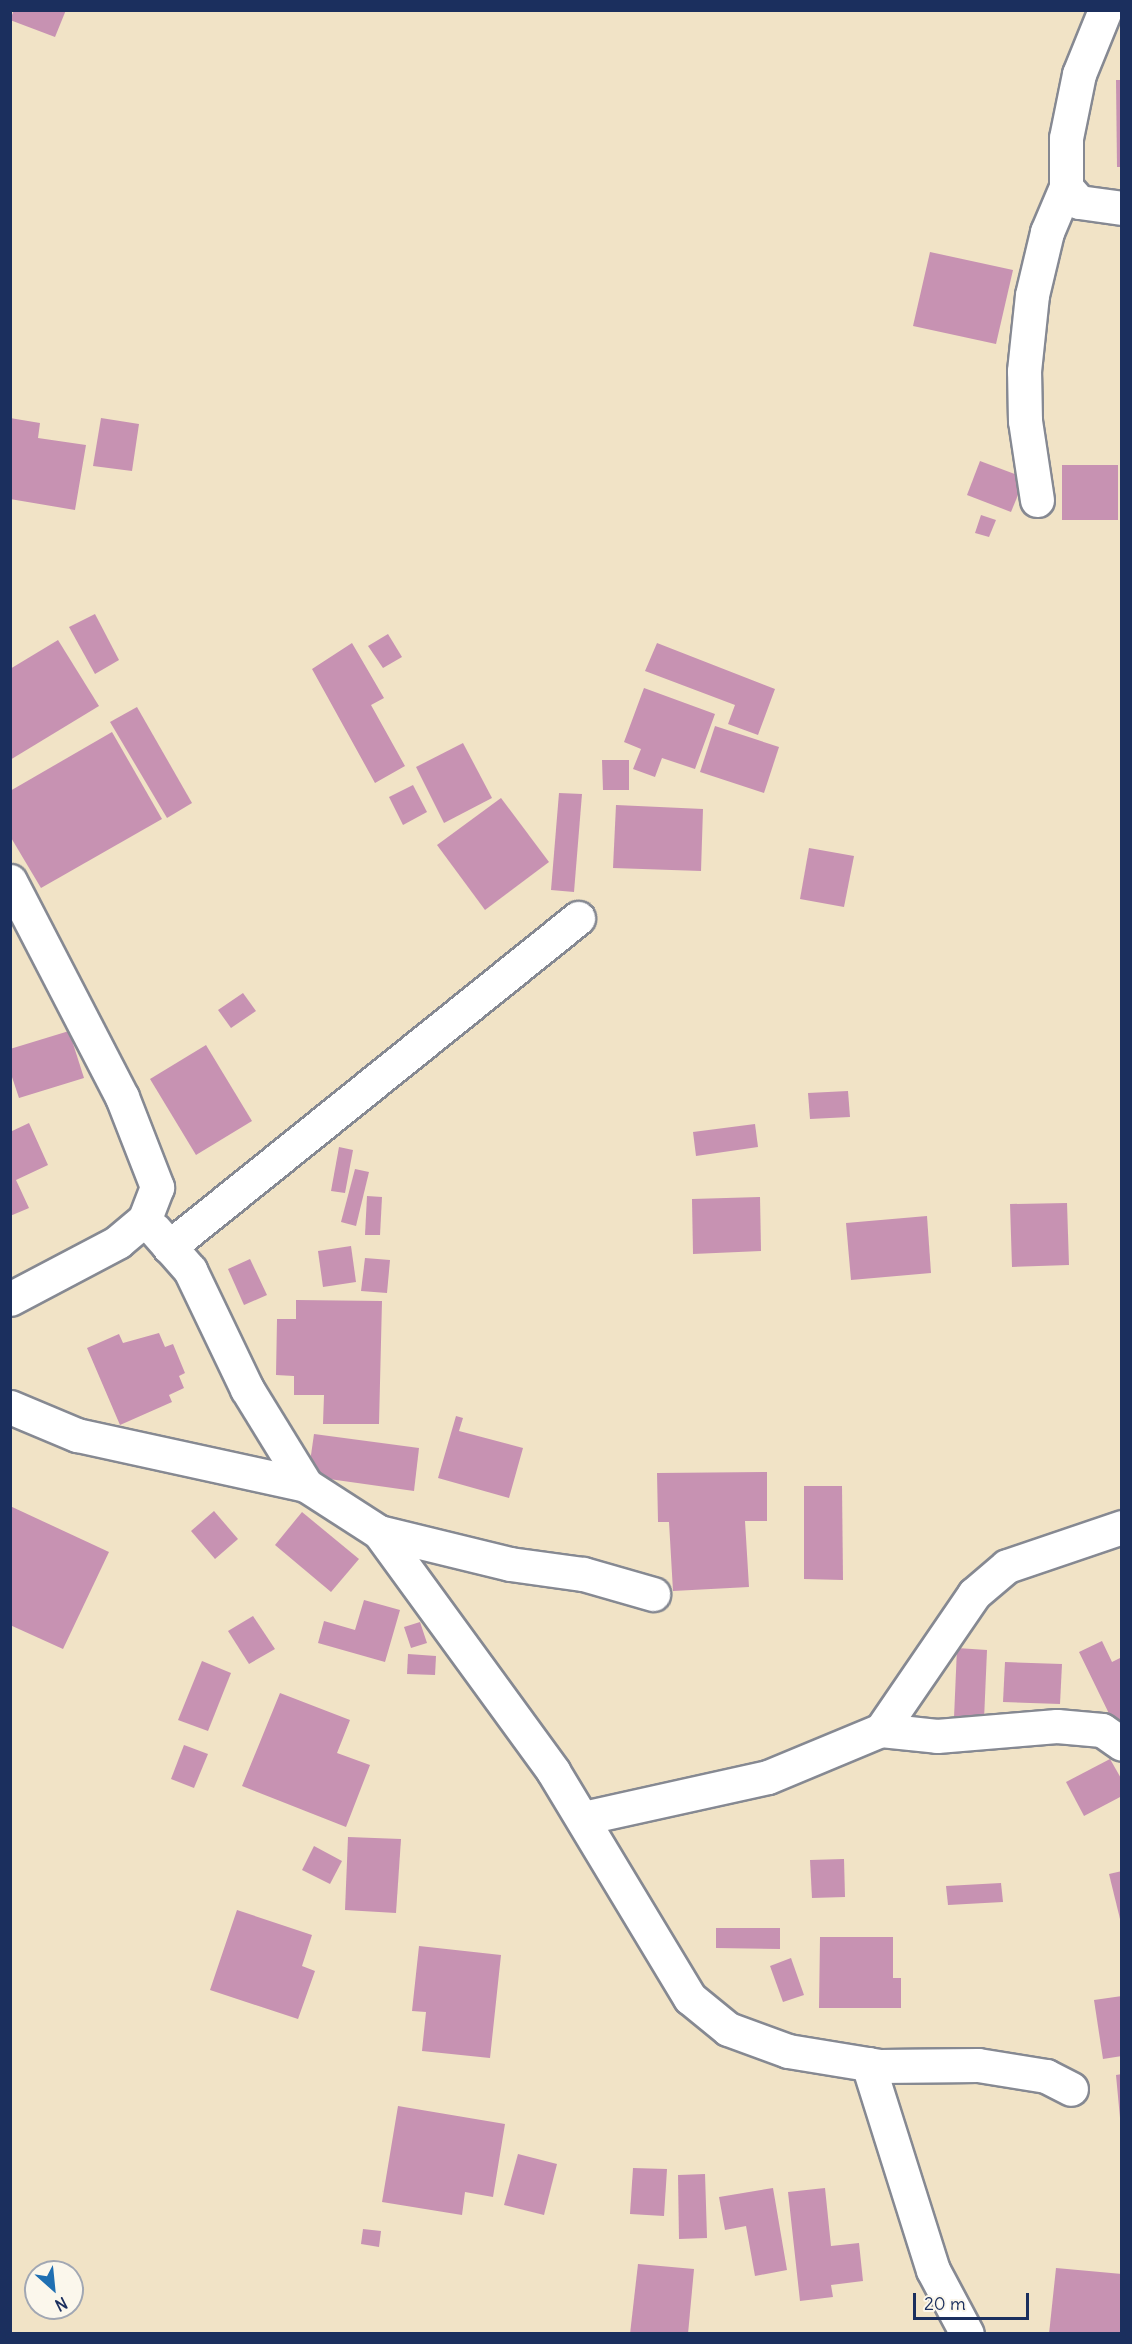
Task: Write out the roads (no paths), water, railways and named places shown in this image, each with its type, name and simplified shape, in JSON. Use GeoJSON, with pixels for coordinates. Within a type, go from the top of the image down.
{"type":"FeatureCollection","features":[{"type":"Feature","properties":{"kind":"street"},"geometry":{"type":"LineString","coordinates":[[1036,500],[1025,421],[1024,371],[1034,285],[1047,232],[1066,187],[1066,138],[1079,74],[1105,10]]}},
{"type":"Feature","properties":{"kind":"street"},"geometry":{"type":"LineString","coordinates":[[1066,187],[1079,202],[1122,208]]}},
{"type":"Feature","properties":{"kind":"street"},"geometry":{"type":"LineString","coordinates":[[10,881],[122,1097],[157,1187],[145,1219],[118,1242],[10,1299]]}},
{"type":"Feature","properties":{"kind":"street"},"geometry":{"type":"LineString","coordinates":[[169,1247],[578,918]]}},
{"type":"Feature","properties":{"kind":"street"},"geometry":{"type":"LineString","coordinates":[[145,1219],[190,1270],[247,1389],[306,1485]]}},
{"type":"Feature","properties":{"kind":"street"},"geometry":{"type":"LineString","coordinates":[[10,1407],[77,1435],[306,1485],[379,1532],[510,1564],[583,1574],[653,1594]]}},
{"type":"Feature","properties":{"kind":"street"},"geometry":{"type":"LineString","coordinates":[[881,1730],[974,1594],[1007,1566],[1122,1527]]}},
{"type":"Feature","properties":{"kind":"street"},"geometry":{"type":"LineString","coordinates":[[379,1532],[493,1684],[583,1818],[690,1998],[728,2029],[788,2051],[868,2064],[978,2065],[1046,2076],[1071,2089]]}},
{"type":"Feature","properties":{"kind":"street"},"geometry":{"type":"LineString","coordinates":[[583,1818],[768,1777],[881,1730],[937,1736],[1057,1726],[1102,1730],[1122,1744]]}},
{"type":"Feature","properties":{"kind":"street"},"geometry":{"type":"LineString","coordinates":[[868,2064],[933,2270],[967,2334]]}}]}
